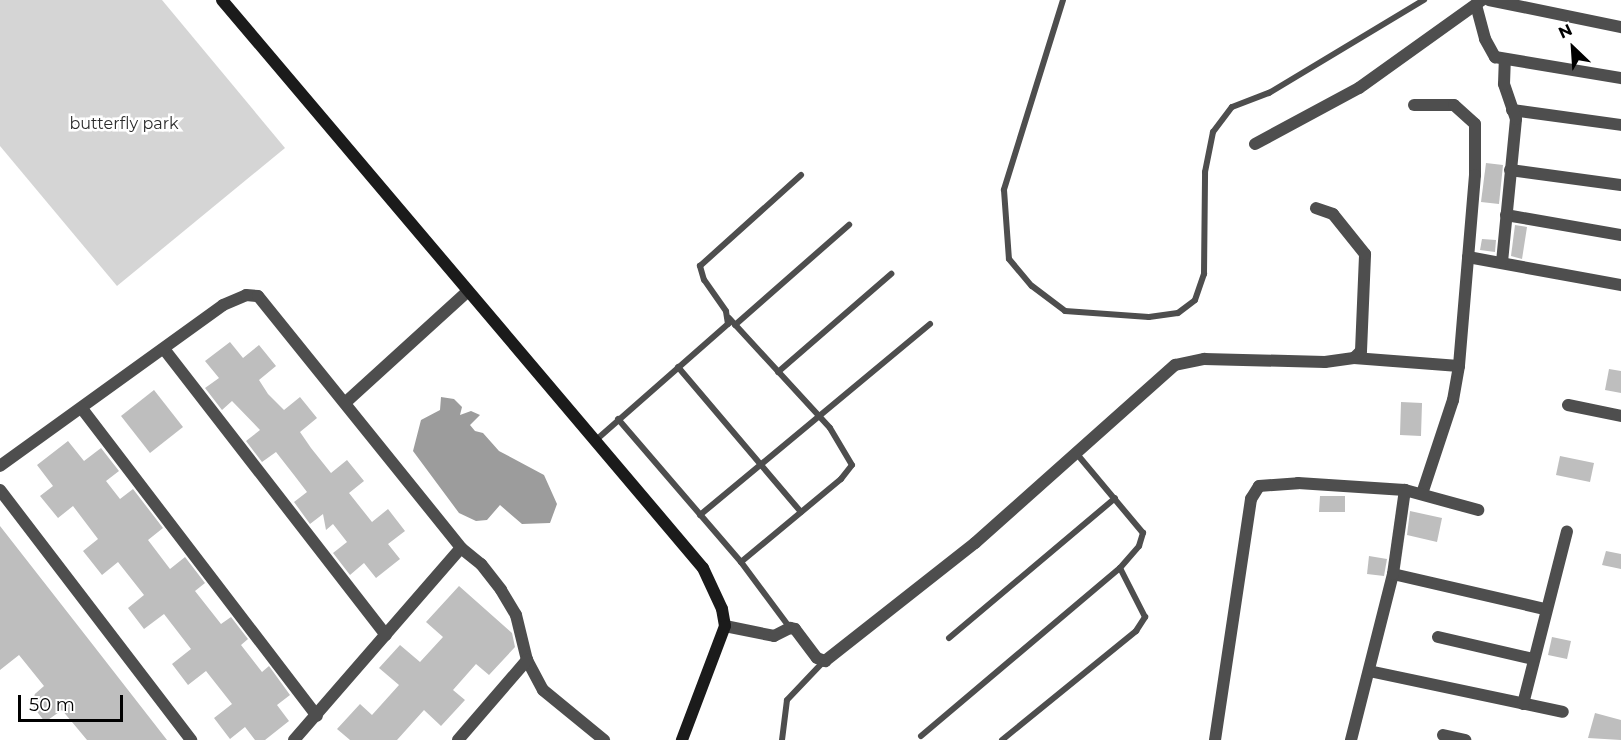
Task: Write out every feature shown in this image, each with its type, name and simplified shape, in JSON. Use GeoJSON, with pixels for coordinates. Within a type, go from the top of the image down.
{"type":"FeatureCollection","features":[{"type":"Feature","properties":{"kind":"street"},"geometry":{"type":"LineString","coordinates":[[222,0],[703,568],[722,609],[725,626],[682,740]]}},
{"type":"Feature","properties":{"kind":"street"},"geometry":{"type":"LineString","coordinates":[[1489,0],[1621,27]]}},
{"type":"Feature","properties":{"kind":"street"},"geometry":{"type":"LineString","coordinates":[[1256,144],[1359,88],[1479,2],[1490,51],[1505,59],[1621,78]]}},
{"type":"Feature","properties":{"kind":"street"},"geometry":{"type":"LineString","coordinates":[[1502,262],[1515,119],[1504,84],[1505,59]]}},
{"type":"Feature","properties":{"kind":"street"},"geometry":{"type":"LineString","coordinates":[[1414,105],[1454,105],[1475,124],[1459,366],[1453,400],[1422,494]]}},
{"type":"Feature","properties":{"kind":"street"},"geometry":{"type":"LineString","coordinates":[[1512,110],[1621,125]]}},
{"type":"Feature","properties":{"kind":"street"},"geometry":{"type":"LineString","coordinates":[[1510,170],[1621,185]]}},
{"type":"Feature","properties":{"kind":"street"},"geometry":{"type":"LineString","coordinates":[[1316,208],[1333,214],[1365,254],[1361,351],[1354,358]]}},
{"type":"Feature","properties":{"kind":"street"},"geometry":{"type":"LineString","coordinates":[[1506,215],[1621,235]]}},
{"type":"Feature","properties":{"kind":"street"},"geometry":{"type":"LineString","coordinates":[[1468,257],[1621,285]]}},
{"type":"Feature","properties":{"kind":"street"},"geometry":{"type":"LineString","coordinates":[[346,402],[468,291]]}},
{"type":"Feature","properties":{"kind":"street"},"geometry":{"type":"LineString","coordinates":[[0,466],[83,410],[223,305],[246,295],[258,296],[346,402],[461,548],[481,564],[501,590],[516,615],[527,660],[543,690],[604,740]]}},
{"type":"Feature","properties":{"kind":"street"},"geometry":{"type":"LineString","coordinates":[[164,349],[386,635]]}},
{"type":"Feature","properties":{"kind":"street"},"geometry":{"type":"LineString","coordinates":[[725,626],[774,636],[790,628],[795,629],[818,658],[825,661],[975,543],[1166,372],[1187,361],[1325,362],[1354,358],[1459,366]]}},
{"type":"Feature","properties":{"kind":"street"},"geometry":{"type":"LineString","coordinates":[[1568,405],[1621,416]]}},
{"type":"Feature","properties":{"kind":"street"},"geometry":{"type":"LineString","coordinates":[[83,410],[317,716]]}},
{"type":"Feature","properties":{"kind":"street"},"geometry":{"type":"LineString","coordinates":[[1215,740],[1253,492],[1266,483],[1405,490],[1478,510]]}},
{"type":"Feature","properties":{"kind":"street"},"geometry":{"type":"LineString","coordinates":[[0,490],[191,740]]}},
{"type":"Feature","properties":{"kind":"street"},"geometry":{"type":"LineString","coordinates":[[1351,740],[1393,574],[1405,490]]}},
{"type":"Feature","properties":{"kind":"street"},"geometry":{"type":"LineString","coordinates":[[1523,704],[1545,609],[1567,532]]}},
{"type":"Feature","properties":{"kind":"street"},"geometry":{"type":"LineString","coordinates":[[294,740],[461,548]]}},
{"type":"Feature","properties":{"kind":"street"},"geometry":{"type":"LineString","coordinates":[[1393,574],[1545,609]]}},
{"type":"Feature","properties":{"kind":"street"},"geometry":{"type":"LineString","coordinates":[[1438,637],[1533,659]]}},
{"type":"Feature","properties":{"kind":"street"},"geometry":{"type":"LineString","coordinates":[[458,740],[527,660]]}},
{"type":"Feature","properties":{"kind":"street"},"geometry":{"type":"LineString","coordinates":[[1369,671],[1563,712]]}},
{"type":"Feature","properties":{"kind":"street"},"geometry":{"type":"LineString","coordinates":[[1443,735],[1465,740]]}},
{"type":"Feature","properties":{"kind":"lane"},"geometry":{"type":"LineString","coordinates":[[1063,0],[1004,190],[1009,259],[1032,286],[1065,311],[1149,317],[1178,313],[1195,300],[1204,274],[1204,172],[1213,132],[1232,108],[1269,93],[1424,0]]}},
{"type":"Feature","properties":{"kind":"lane"},"geometry":{"type":"LineString","coordinates":[[741,562],[841,479],[852,465],[845,447],[729,318],[704,280],[700,266],[801,175]]}},
{"type":"Feature","properties":{"kind":"lane"},"geometry":{"type":"LineString","coordinates":[[735,325],[849,225]]}},
{"type":"Feature","properties":{"kind":"lane"},"geometry":{"type":"LineString","coordinates":[[778,372],[891,274]]}},
{"type":"Feature","properties":{"kind":"lane"},"geometry":{"type":"LineString","coordinates":[[596,440],[721,331],[729,318]]}},
{"type":"Feature","properties":{"kind":"lane"},"geometry":{"type":"LineString","coordinates":[[700,515],[930,324]]}},
{"type":"Feature","properties":{"kind":"lane"},"geometry":{"type":"LineString","coordinates":[[678,367],[801,512]]}},
{"type":"Feature","properties":{"kind":"lane"},"geometry":{"type":"LineString","coordinates":[[618,419],[741,562],[790,628]]}},
{"type":"Feature","properties":{"kind":"lane"},"geometry":{"type":"LineString","coordinates":[[921,736],[1120,568],[1139,546],[1143,533],[1077,454]]}},
{"type":"Feature","properties":{"kind":"lane"},"geometry":{"type":"LineString","coordinates":[[949,638],[1115,498]]}},
{"type":"Feature","properties":{"kind":"lane"},"geometry":{"type":"LineString","coordinates":[[1002,740],[1142,625],[1144,610],[1125,583],[1120,568]]}},
{"type":"Feature","properties":{"kind":"lane"},"geometry":{"type":"LineString","coordinates":[[782,740],[787,700],[825,661]]}},
{"type":"Feature","properties":{"kind":"green space","name":"butterfly park"},"geometry":{"type":"Polygon","coordinates":[[[0,0],[162,0],[285,148],[117,286],[0,146],[0,0]]]}},
{"type":"Feature","properties":{"kind":"shaded area"},"geometry":{"type":"Polygon","coordinates":[[[441,397],[454,399],[462,407],[460,415],[471,411],[480,415],[470,425],[475,431],[483,433],[499,451],[544,475],[557,504],[550,523],[522,524],[500,505],[487,520],[476,521],[459,513],[413,451],[421,420],[440,410],[441,397]]]}},
{"type":"Feature","properties":{"kind":"building"},"geometry":{"type":"Polygon","coordinates":[[[1486,163],[1503,165],[1499,204],[1481,202],[1486,163]]]}},
{"type":"Feature","properties":{"kind":"building"},"geometry":{"type":"Polygon","coordinates":[[[1515,225],[1527,227],[1522,259],[1511,256],[1515,225]]]}},
{"type":"Feature","properties":{"kind":"building"},"geometry":{"type":"Polygon","coordinates":[[[1482,239],[1496,240],[1495,252],[1480,250],[1482,239]]]}},
{"type":"Feature","properties":{"kind":"building"},"geometry":{"type":"Polygon","coordinates":[[[230,342],[243,358],[259,345],[276,366],[259,380],[268,394],[284,410],[300,397],[317,418],[300,432],[311,448],[331,473],[347,460],[364,481],[349,493],[372,522],[388,509],[405,531],[388,544],[400,559],[376,578],[364,563],[350,575],[333,553],[347,542],[333,524],[326,530],[323,514],[310,524],[294,502],[307,492],[294,475],[276,452],[262,462],[246,441],[260,430],[232,401],[222,410],[205,388],[219,378],[205,361],[230,342]]]}},
{"type":"Feature","properties":{"kind":"building"},"geometry":{"type":"Polygon","coordinates":[[[1609,369],[1621,371],[1621,393],[1605,390],[1609,369]]]}},
{"type":"Feature","properties":{"kind":"building"},"geometry":{"type":"Polygon","coordinates":[[[154,390],[183,427],[150,453],[121,416],[154,390]]]}},
{"type":"Feature","properties":{"kind":"building"},"geometry":{"type":"Polygon","coordinates":[[[1401,402],[1422,403],[1421,436],[1400,435],[1401,402]]]}},
{"type":"Feature","properties":{"kind":"building"},"geometry":{"type":"Polygon","coordinates":[[[68,441],[84,461],[101,448],[119,471],[106,481],[120,499],[133,489],[163,528],[148,540],[170,569],[185,557],[205,583],[195,591],[221,624],[231,617],[248,639],[241,645],[262,672],[269,666],[290,695],[277,705],[289,721],[265,740],[255,740],[245,727],[230,739],[214,718],[232,704],[206,671],[188,685],[172,664],[191,649],[164,614],[144,629],[128,608],[144,595],[118,562],[102,575],[83,551],[98,539],[73,506],[58,518],[40,496],[53,486],[37,465],[68,441]]]}},
{"type":"Feature","properties":{"kind":"building"},"geometry":{"type":"Polygon","coordinates":[[[1560,456],[1594,463],[1590,482],[1556,475],[1560,456]]]}},
{"type":"Feature","properties":{"kind":"building"},"geometry":{"type":"Polygon","coordinates":[[[1320,496],[1345,496],[1345,512],[1319,512],[1320,496]]]}},
{"type":"Feature","properties":{"kind":"building"},"geometry":{"type":"Polygon","coordinates":[[[1410,511],[1442,518],[1437,542],[1407,535],[1410,511]]]}},
{"type":"Feature","properties":{"kind":"building"},"geometry":{"type":"Polygon","coordinates":[[[0,526],[167,740],[87,740],[62,710],[45,722],[28,700],[44,686],[19,655],[0,670],[0,526]]]}},
{"type":"Feature","properties":{"kind":"building"},"geometry":{"type":"Polygon","coordinates":[[[1606,551],[1621,554],[1621,569],[1602,565],[1606,551]]]}},
{"type":"Feature","properties":{"kind":"building"},"geometry":{"type":"Polygon","coordinates":[[[1369,556],[1387,559],[1384,576],[1367,574],[1369,556]]]}},
{"type":"Feature","properties":{"kind":"building"},"geometry":{"type":"Polygon","coordinates":[[[459,586],[512,633],[515,647],[489,675],[476,664],[453,690],[465,700],[441,726],[424,710],[397,740],[350,740],[337,729],[360,704],[372,715],[399,685],[379,668],[400,645],[420,662],[443,637],[426,622],[459,586]]]}},
{"type":"Feature","properties":{"kind":"building"},"geometry":{"type":"Polygon","coordinates":[[[1552,637],[1571,641],[1567,659],[1548,655],[1552,637]]]}},
{"type":"Feature","properties":{"kind":"building"},"geometry":{"type":"Polygon","coordinates":[[[1595,713],[1621,720],[1621,740],[1588,738],[1595,713]]]}}]}
